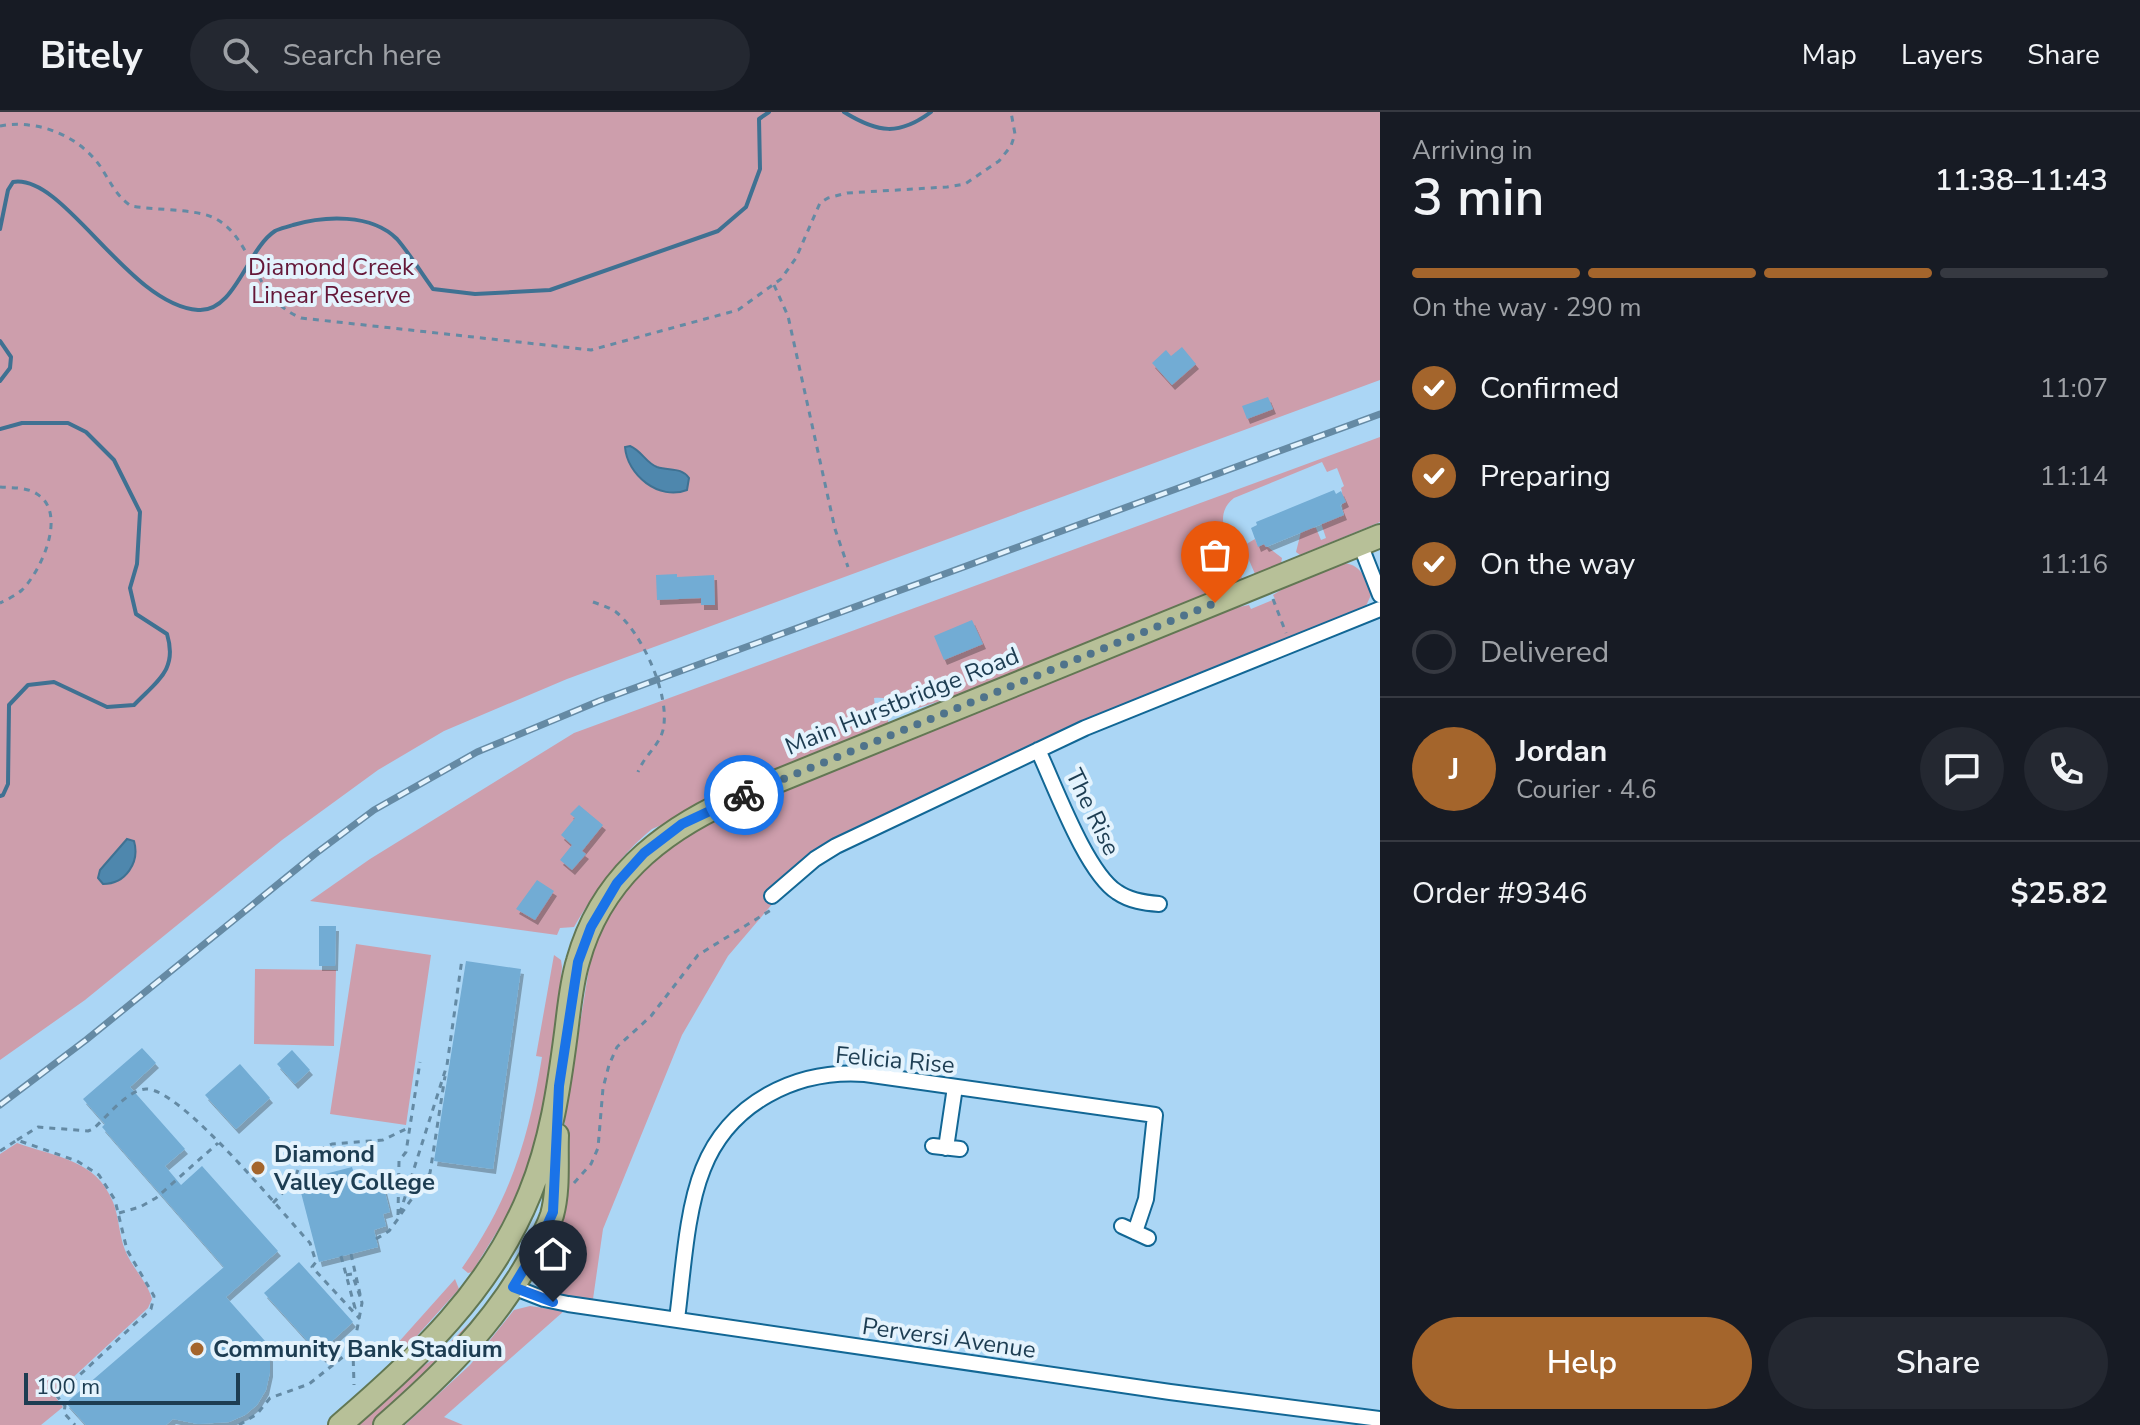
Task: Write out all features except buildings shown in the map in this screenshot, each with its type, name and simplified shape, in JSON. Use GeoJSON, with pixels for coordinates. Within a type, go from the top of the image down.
{"type":"FeatureCollection","features":[{"type":"Feature","properties":{"kind":"main road","name":"Main Hurstbridge Road"},"geometry":{"type":"LineString","coordinates":[[340,1425],[423,1352],[486,1276],[530,1193],[544,1153],[559,1086],[578,962],[591,927],[626,872],[662,838],[731,800],[1370,540]]}},
{"type":"Feature","properties":{"kind":"main road","name":"Main Hurstbridge Road"},"geometry":{"type":"LineString","coordinates":[[385,1425],[452,1364],[477,1336],[538,1246],[553,1212],[559,1086]]}},
{"type":"Feature","properties":{"kind":"main road"},"geometry":{"type":"LineString","coordinates":[[486,1276],[513,1287]]}},
{"type":"Feature","properties":{"kind":"street"},"geometry":{"type":"LineString","coordinates":[[1370,540],[1380,595]]}},
{"type":"Feature","properties":{"kind":"street"},"geometry":{"type":"LineString","coordinates":[[774,900],[815,859],[836,846],[1102,720],[1380,609]]}},
{"type":"Feature","properties":{"kind":"street","name":"The Rise"},"geometry":{"type":"LineString","coordinates":[[1038,750],[1087,854],[1103,879],[1126,897],[1159,904]]}},
{"type":"Feature","properties":{"kind":"street","name":"Felicia Rise"},"geometry":{"type":"LineString","coordinates":[[677,1319],[694,1201],[703,1168],[727,1128],[754,1103],[783,1086],[803,1079],[835,1073],[865,1074],[1155,1115],[1146,1199],[1135,1232]]}},
{"type":"Feature","properties":{"kind":"street"},"geometry":{"type":"LineString","coordinates":[[947,1148],[955,1087]]}},
{"type":"Feature","properties":{"kind":"street","name":"Perversi Avenue"},"geometry":{"type":"LineString","coordinates":[[513,1287],[553,1302],[1170,1392],[1380,1419]]}},
{"type":"Feature","properties":{"kind":"path"},"geometry":{"type":"LineString","coordinates":[[0,126],[27,124],[70,139],[90,153],[121,199],[131,206],[211,217],[237,237],[267,291],[285,311],[301,318],[591,350],[738,310],[774,285],[796,258],[820,203],[828,198],[847,193],[965,184],[999,161],[1011,146],[1015,134],[1011,112]]}},
{"type":"Feature","properties":{"kind":"path"},"geometry":{"type":"LineString","coordinates":[[774,285],[788,316],[835,529],[848,567]]}},
{"type":"Feature","properties":{"kind":"path"},"geometry":{"type":"LineString","coordinates":[[0,487],[26,489],[40,495],[53,517],[50,538],[40,563],[22,589],[0,603]]}},
{"type":"Feature","properties":{"kind":"path"},"geometry":{"type":"LineString","coordinates":[[1262,602],[1272,598],[1291,645]]}},
{"type":"Feature","properties":{"kind":"path"},"geometry":{"type":"LineString","coordinates":[[593,602],[610,608],[625,622],[652,666],[664,697],[665,716],[661,737],[638,772]]}},
{"type":"Feature","properties":{"kind":"path"},"geometry":{"type":"LineString","coordinates":[[571,1188],[591,1164],[598,1148],[603,1088],[617,1047],[651,1016],[698,955],[717,941],[748,926],[774,900]]}},
{"type":"Feature","properties":{"kind":"path"},"geometry":{"type":"LineString","coordinates":[[376,1239],[389,1231],[430,1173],[462,959]]}},
{"type":"Feature","properties":{"kind":"path"},"geometry":{"type":"LineString","coordinates":[[398,1219],[399,1161],[406,1152],[420,1062]]}},
{"type":"Feature","properties":{"kind":"path"},"geometry":{"type":"LineString","coordinates":[[398,1219],[447,1065]]}},
{"type":"Feature","properties":{"kind":"path"},"geometry":{"type":"LineString","coordinates":[[0,1151],[38,1127],[93,1129],[134,1093],[150,1089],[169,1097],[192,1115],[310,1243],[316,1262],[312,1267],[360,1319]]}},
{"type":"Feature","properties":{"kind":"path"},"geometry":{"type":"LineString","coordinates":[[273,1203],[293,1182],[300,1165],[311,1154],[332,1144],[383,1140],[410,1127]]}},
{"type":"Feature","properties":{"kind":"path"},"geometry":{"type":"LineString","coordinates":[[17,1140],[91,1168],[104,1181],[119,1213],[127,1250],[150,1287],[154,1300],[151,1309],[57,1396],[65,1406],[64,1413],[75,1425]]}},
{"type":"Feature","properties":{"kind":"path"},"geometry":{"type":"LineString","coordinates":[[119,1213],[156,1198],[218,1143]]}},
{"type":"Feature","properties":{"kind":"path"},"geometry":{"type":"LineString","coordinates":[[351,1254],[362,1303],[354,1348],[354,1385]]}},
{"type":"Feature","properties":{"kind":"path"},"geometry":{"type":"LineString","coordinates":[[341,1256],[355,1308],[351,1309]]}},
{"type":"Feature","properties":{"kind":"path"},"geometry":{"type":"LineString","coordinates":[[346,1275],[352,1274],[362,1303]]}},
{"type":"Feature","properties":{"kind":"path"},"geometry":{"type":"LineString","coordinates":[[239,1425],[257,1414],[270,1398],[309,1384],[354,1348]]}},
{"type":"Feature","properties":{"kind":"green space","name":"Diamond Creek Linear Reserve"},"geometry":{"type":"Polygon","coordinates":[[[0,112],[1380,112],[1380,380],[567,679],[444,731],[378,770],[282,840],[85,1000],[0,1060],[0,112]]]}},
{"type":"Feature","properties":{"kind":"green space"},"geometry":{"type":"Polygon","coordinates":[[[1380,437],[1380,522],[1300,555],[1296,552],[1301,532],[1312,527],[1316,528],[1321,540],[1326,538],[1321,523],[1344,514],[1341,488],[1344,486],[1337,468],[1327,472],[1322,462],[1234,498],[1223,516],[1242,579],[994,684],[918,708],[913,704],[874,698],[875,707],[889,710],[888,723],[883,728],[652,829],[609,874],[574,927],[560,928],[557,935],[310,901],[370,859],[574,733],[1380,437]]]}},
{"type":"Feature","properties":{"kind":"green space"},"geometry":{"type":"Polygon","coordinates":[[[1255,539],[1258,546],[1264,544],[1282,558],[1281,564],[1255,574],[1243,546],[1255,539]]]}},
{"type":"Feature","properties":{"kind":"green space"},"geometry":{"type":"Polygon","coordinates":[[[1339,563],[1352,565],[1364,577],[1371,595],[1365,608],[833,841],[774,902],[728,956],[682,1035],[603,1229],[593,1299],[552,1294],[543,1288],[540,1273],[562,1222],[565,1117],[590,962],[613,908],[629,883],[649,861],[705,821],[1219,611],[1249,605],[1251,609],[1275,599],[1273,595],[1302,577],[1339,563]]]}},
{"type":"Feature","properties":{"kind":"green space"},"geometry":{"type":"Polygon","coordinates":[[[356,944],[431,955],[406,1125],[330,1114],[356,944]]]}},
{"type":"Feature","properties":{"kind":"green space"},"geometry":{"type":"Polygon","coordinates":[[[554,955],[561,960],[562,967],[553,1060],[535,1150],[506,1217],[472,1272],[468,1273],[462,1268],[493,1218],[524,1141],[542,1057],[536,1056],[554,955]]]}},
{"type":"Feature","properties":{"kind":"green space"},"geometry":{"type":"Polygon","coordinates":[[[255,969],[336,970],[334,1046],[254,1044],[255,969]]]}},
{"type":"Feature","properties":{"kind":"green space"},"geometry":{"type":"Polygon","coordinates":[[[17,1143],[60,1156],[85,1168],[106,1188],[117,1214],[125,1250],[152,1299],[148,1308],[54,1395],[63,1407],[41,1425],[0,1425],[0,1154],[17,1143]]]}},
{"type":"Feature","properties":{"kind":"green space"},"geometry":{"type":"Polygon","coordinates":[[[455,1279],[459,1289],[406,1348],[396,1345],[455,1279]]]}},
{"type":"Feature","properties":{"kind":"green space"},"geometry":{"type":"Polygon","coordinates":[[[530,1306],[564,1311],[444,1417],[463,1425],[405,1425],[470,1365],[514,1310],[530,1306]]]}},
{"type":"Feature","properties":{"kind":"green space"},"geometry":{"type":"Polygon","coordinates":[[[480,1312],[417,1387],[373,1425],[351,1425],[436,1357],[480,1312]]]}},
{"type":"Feature","properties":{"kind":"water"},"geometry":{"type":"Polygon","coordinates":[[[630,446],[653,465],[686,475],[689,478],[687,490],[666,492],[646,483],[627,457],[625,447],[630,446]]]}},
{"type":"Feature","properties":{"kind":"water"},"geometry":{"type":"Polygon","coordinates":[[[127,839],[134,841],[133,864],[118,880],[103,884],[98,878],[100,870],[127,839]]]}},
{"type":"Feature","properties":{"kind":"waterway"},"geometry":{"type":"LineString","coordinates":[[0,229],[8,190],[13,182],[33,185],[54,198],[147,287],[172,303],[198,310],[211,308],[222,301],[256,251],[275,231],[305,222],[333,219],[361,221],[386,231],[402,245],[433,289],[475,294],[550,290],[718,231],[746,207],[760,169],[759,119],[769,112]]}},
{"type":"Feature","properties":{"kind":"waterway"},"geometry":{"type":"LineString","coordinates":[[844,112],[867,124],[888,129],[909,125],[931,112]]}},
{"type":"Feature","properties":{"kind":"waterway"},"geometry":{"type":"LineString","coordinates":[[0,341],[11,357],[10,368],[0,381]]}},
{"type":"Feature","properties":{"kind":"waterway"},"geometry":{"type":"LineString","coordinates":[[0,429],[22,423],[68,423],[86,432],[114,460],[140,512],[137,564],[130,588],[136,614],[167,634],[170,646],[170,657],[163,674],[134,705],[107,707],[54,682],[28,685],[9,705],[8,784],[0,796]]}},
{"type":"Feature","properties":{"kind":"railway"},"geometry":{"type":"LineString","coordinates":[[0,1105],[374,810],[477,752],[599,701],[1380,414]]}},
{"type":"Feature","properties":{"kind":"way so far"},"geometry":{"type":"LineString","coordinates":[[744,795],[1215,603]]}},
{"type":"Feature","properties":{"kind":"place","name":"Diamond Valley College"},"geometry":{"type":"Point","coordinates":[258,1168]}},
{"type":"Feature","properties":{"kind":"place","name":"Community Bank Stadium"},"geometry":{"type":"Point","coordinates":[197,1349]}},
{"type":"Feature","properties":{"kind":"route"},"geometry":{"type":"LineString","coordinates":[[553,1302],[513,1287],[538,1246],[553,1212],[559,1086],[578,962],[591,927],[617,883],[644,853],[682,824],[744,795]]}}]}
